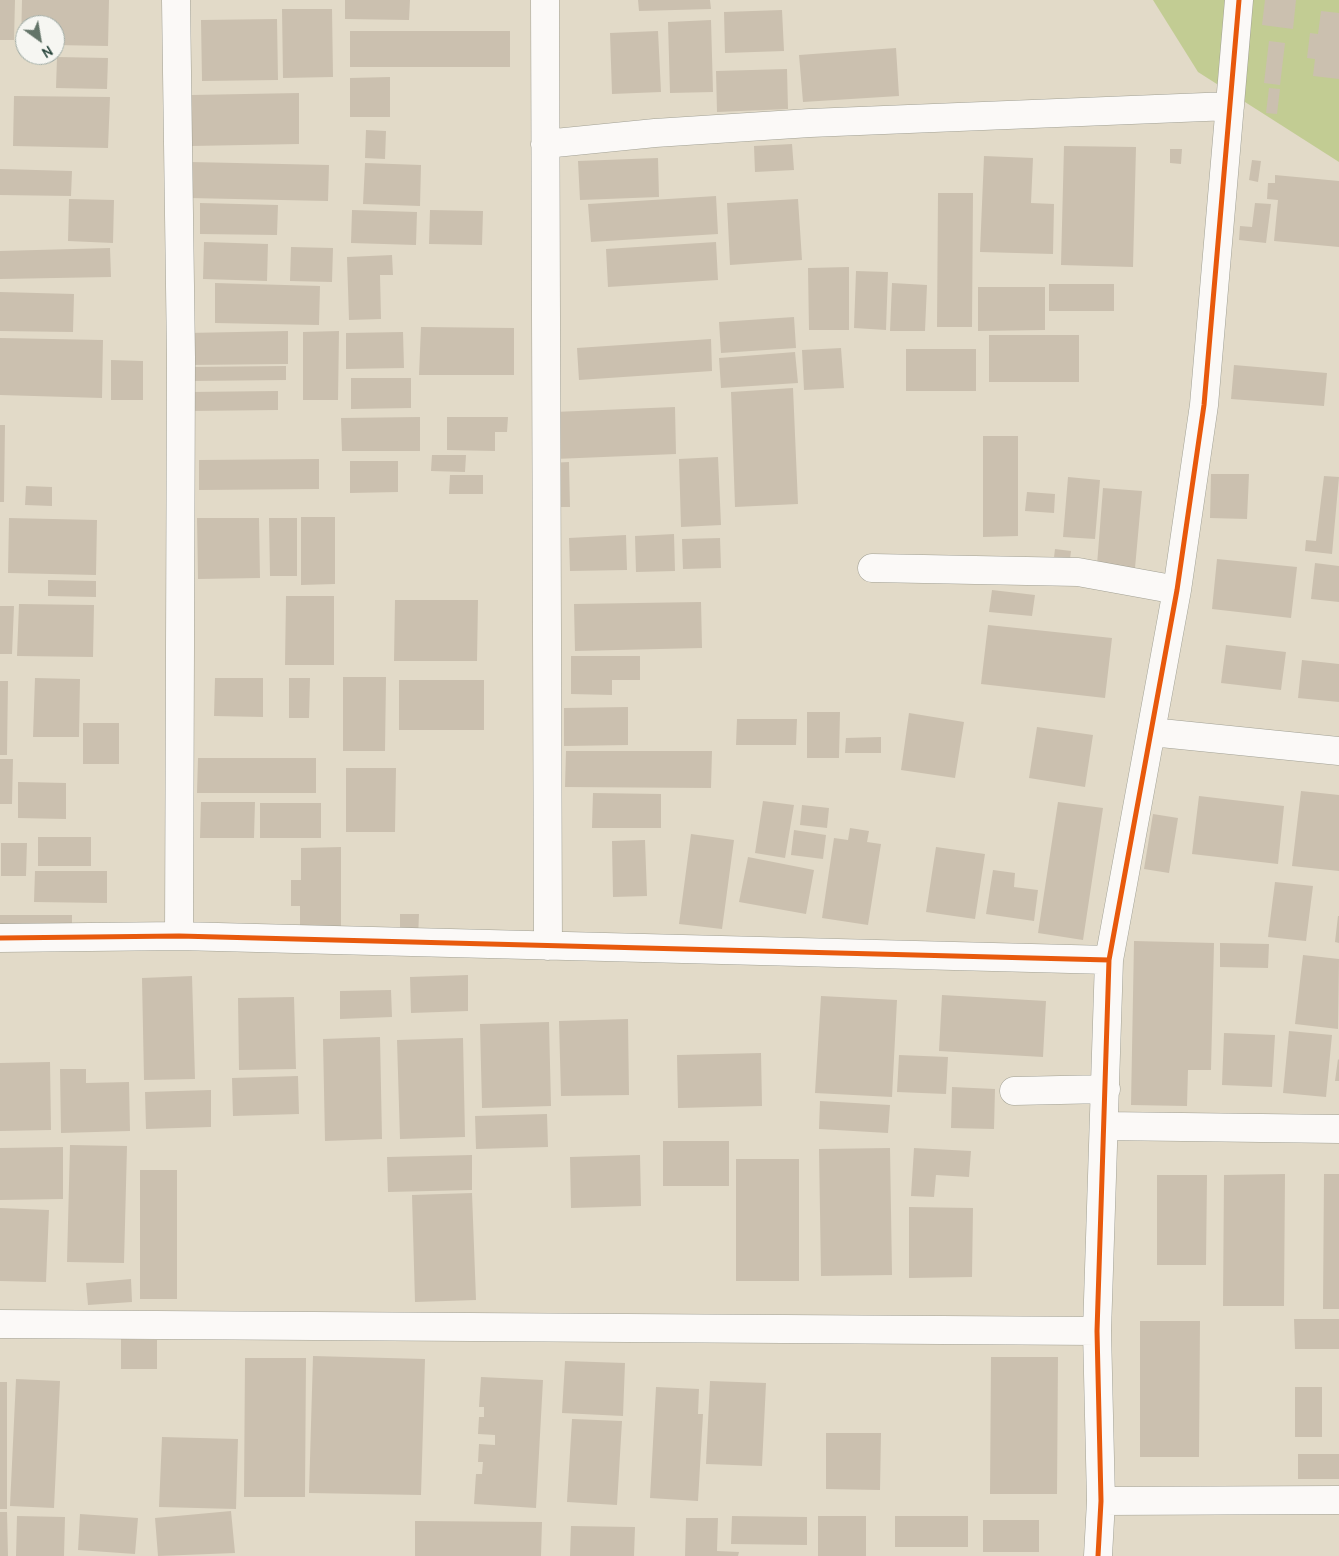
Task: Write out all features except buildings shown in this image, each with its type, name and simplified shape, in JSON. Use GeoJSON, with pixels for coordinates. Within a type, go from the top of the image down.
{"type":"FeatureCollection","features":[{"type":"Feature","properties":{"kind":"street"},"geometry":{"type":"LineString","coordinates":[[176,0],[181,357],[179,936]]}},
{"type":"Feature","properties":{"kind":"street"},"geometry":{"type":"LineString","coordinates":[[545,0],[548,946]]}},
{"type":"Feature","properties":{"kind":"street"},"geometry":{"type":"LineString","coordinates":[[1098,1556],[1101,1501],[1097,1331],[1109,960],[1177,590],[1204,405],[1239,0]]}},
{"type":"Feature","properties":{"kind":"street"},"geometry":{"type":"LineString","coordinates":[[545,144],[655,133],[810,123],[1230,106]]}},
{"type":"Feature","properties":{"kind":"street"},"geometry":{"type":"LineString","coordinates":[[872,568],[1078,572],[1177,590]]}},
{"type":"Feature","properties":{"kind":"street"},"geometry":{"type":"LineString","coordinates":[[1151,732],[1339,751]]}},
{"type":"Feature","properties":{"kind":"street"},"geometry":{"type":"LineString","coordinates":[[0,938],[179,936],[1109,960]]}},
{"type":"Feature","properties":{"kind":"street"},"geometry":{"type":"LineString","coordinates":[[1014,1091],[1106,1089]]}},
{"type":"Feature","properties":{"kind":"street"},"geometry":{"type":"LineString","coordinates":[[1105,1126],[1339,1129]]}},
{"type":"Feature","properties":{"kind":"street"},"geometry":{"type":"LineString","coordinates":[[0,1324],[1097,1331]]}},
{"type":"Feature","properties":{"kind":"street"},"geometry":{"type":"LineString","coordinates":[[1101,1501],[1339,1500]]}},
{"type":"Feature","properties":{"kind":"green space"},"geometry":{"type":"Polygon","coordinates":[[[1153,0],[1339,0],[1339,162],[1198,72],[1153,0]]]}},
{"type":"Feature","properties":{"kind":"cycle path"},"geometry":{"type":"LineString","coordinates":[[1098,1556],[1101,1501],[1097,1331],[1109,960],[1177,590],[1204,405],[1239,0]]}},
{"type":"Feature","properties":{"kind":"cycle path"},"geometry":{"type":"LineString","coordinates":[[0,938],[179,936],[1109,960]]}}]}
